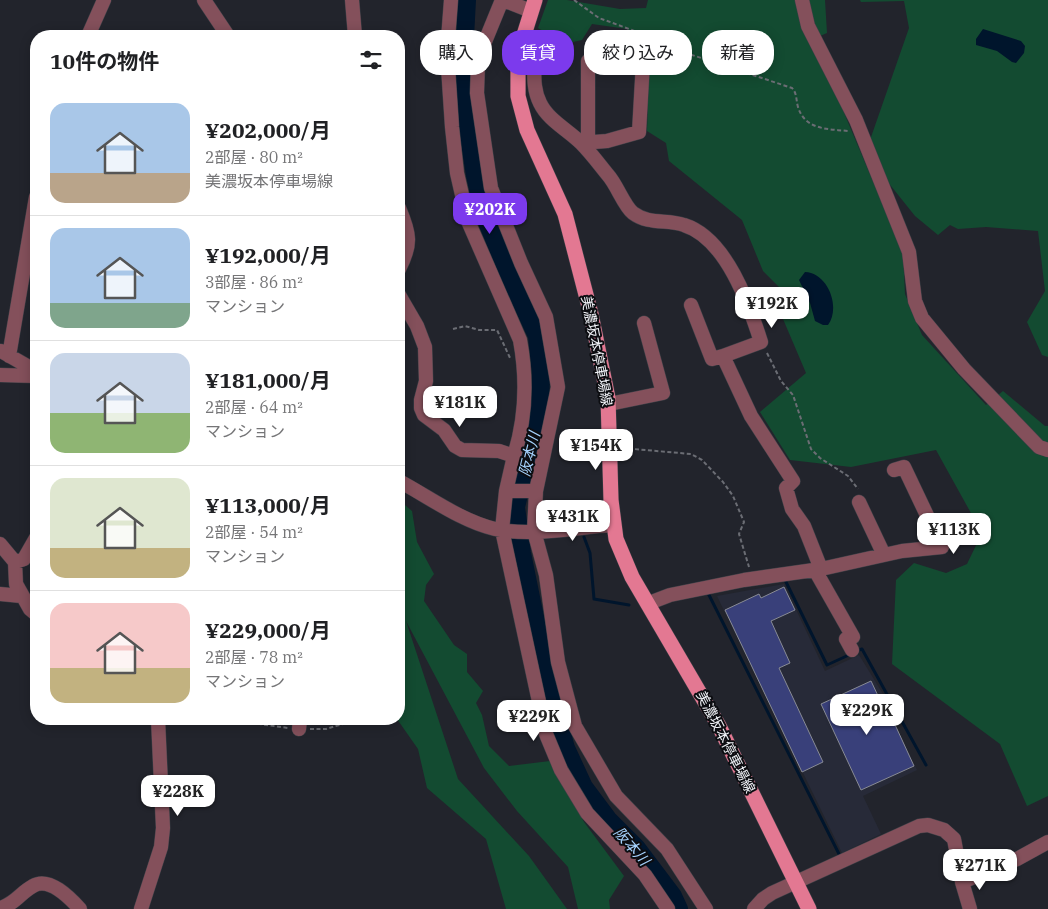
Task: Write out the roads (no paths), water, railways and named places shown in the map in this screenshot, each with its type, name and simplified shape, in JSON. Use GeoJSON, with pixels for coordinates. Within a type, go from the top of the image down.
{"type":"FeatureCollection","features":[{"type":"Feature","properties":{"kind":"main road","name":"美濃坂本停車場線"},"geometry":{"type":"LineString","coordinates":[[526,30],[533,5]]}},
{"type":"Feature","properties":{"kind":"main road","name":"美濃坂本停車場線"},"geometry":{"type":"LineString","coordinates":[[518,75],[518,96],[527,130],[565,214],[591,314],[609,404],[613,525],[616,539],[625,563],[719,726],[809,909]]}},
{"type":"Feature","properties":{"kind":"street"},"geometry":{"type":"LineString","coordinates":[[91,30],[104,0]]}},
{"type":"Feature","properties":{"kind":"street"},"geometry":{"type":"LineString","coordinates":[[204,0],[224,30]]}},
{"type":"Feature","properties":{"kind":"street"},"geometry":{"type":"LineString","coordinates":[[352,0],[354,30]]}},
{"type":"Feature","properties":{"kind":"street"},"geometry":{"type":"LineString","coordinates":[[451,0],[447,52],[457,173],[468,221],[520,340],[524,360],[522,424],[506,490],[504,530],[546,734],[561,770],[587,813],[645,875],[668,909]]}},
{"type":"Feature","properties":{"kind":"street"},"geometry":{"type":"LineString","coordinates":[[533,5],[502,0],[478,64],[477,93],[491,188],[521,263],[546,317],[558,386],[536,491],[533,531],[546,575],[558,662],[575,726],[616,796],[667,849],[706,909]]}},
{"type":"Feature","properties":{"kind":"street"},"geometry":{"type":"LineString","coordinates":[[802,0],[811,31],[840,85],[860,128],[909,252],[915,301],[922,318],[944,348],[994,401],[1039,447],[1048,450]]}},
{"type":"Feature","properties":{"kind":"street"},"geometry":{"type":"LineString","coordinates":[[588,61],[643,62],[639,132],[607,141],[584,142],[588,61]]}},
{"type":"Feature","properties":{"kind":"street"},"geometry":{"type":"LineString","coordinates":[[534,75],[534,84],[544,110],[584,142],[614,182],[633,213],[648,221],[671,222],[699,230],[718,249],[741,290],[761,342],[712,359],[691,305]]}},
{"type":"Feature","properties":{"kind":"street"},"geometry":{"type":"LineString","coordinates":[[405,222],[409,243],[405,256]]}},
{"type":"Feature","properties":{"kind":"street"},"geometry":{"type":"LineString","coordinates":[[30,228],[4,353],[30,368]]}},
{"type":"Feature","properties":{"kind":"street"},"geometry":{"type":"LineString","coordinates":[[405,305],[418,326],[425,347],[426,381],[421,400],[421,408],[424,414],[429,420],[444,430],[455,446],[462,450],[499,451],[514,456]]}},
{"type":"Feature","properties":{"kind":"street"},"geometry":{"type":"LineString","coordinates":[[609,404],[663,393],[644,323]]}},
{"type":"Feature","properties":{"kind":"street"},"geometry":{"type":"LineString","coordinates":[[723,356],[751,416],[793,481],[786,488],[792,509],[804,526],[818,570],[853,637],[846,639],[852,650]]}},
{"type":"Feature","properties":{"kind":"street"},"geometry":{"type":"LineString","coordinates":[[0,375],[30,376]]}},
{"type":"Feature","properties":{"kind":"street"},"geometry":{"type":"LineString","coordinates":[[649,603],[670,595],[751,579],[818,570],[884,555],[942,547],[904,468],[894,470]]}},
{"type":"Feature","properties":{"kind":"street"},"geometry":{"type":"LineString","coordinates":[[405,484],[479,524],[504,530],[533,531],[613,525]]}},
{"type":"Feature","properties":{"kind":"street"},"geometry":{"type":"LineString","coordinates":[[506,490],[536,491]]}},
{"type":"Feature","properties":{"kind":"street"},"geometry":{"type":"LineString","coordinates":[[859,496],[884,555]]}},
{"type":"Feature","properties":{"kind":"street"},"geometry":{"type":"LineString","coordinates":[[0,544],[16,562],[16,584],[21,596],[30,609]]}},
{"type":"Feature","properties":{"kind":"street"},"geometry":{"type":"LineString","coordinates":[[16,562],[24,559],[30,548]]}},
{"type":"Feature","properties":{"kind":"street"},"geometry":{"type":"LineString","coordinates":[[0,594],[21,596]]}},
{"type":"Feature","properties":{"kind":"street"},"geometry":{"type":"LineString","coordinates":[[141,909],[161,847],[164,828],[158,725]]}},
{"type":"Feature","properties":{"kind":"street"},"geometry":{"type":"LineString","coordinates":[[754,909],[762,899],[796,882],[919,826],[928,825],[944,830],[954,839],[962,882],[970,909]]}},
{"type":"Feature","properties":{"kind":"street"},"geometry":{"type":"LineString","coordinates":[[962,882],[1017,859],[1048,842]]}},
{"type":"Feature","properties":{"kind":"street"},"geometry":{"type":"LineString","coordinates":[[0,908],[12,904],[34,884],[39,884],[64,893],[80,909]]}},
{"type":"Feature","properties":{"kind":"water"},"geometry":{"type":"Polygon","coordinates":[[[983,29],[1021,41],[1025,46],[1024,53],[1016,63],[997,51],[976,45],[976,39],[983,29]]]}},
{"type":"Feature","properties":{"kind":"water"},"geometry":{"type":"Polygon","coordinates":[[[805,272],[820,278],[830,292],[833,309],[832,318],[828,325],[815,321],[810,303],[799,280],[805,272]]]}},
{"type":"Feature","properties":{"kind":"waterway","name":"阪本川"},"geometry":{"type":"LineString","coordinates":[[467,0],[462,92],[475,175],[483,212],[537,336],[541,374],[540,408],[516,507],[522,553],[551,696],[566,748],[584,787],[608,819],[636,847],[673,896],[679,909]]}},
{"type":"Feature","properties":{"kind":"waterway"},"geometry":{"type":"LineString","coordinates":[[584,537],[590,553],[594,599],[629,605]]}},
{"type":"Feature","properties":{"kind":"waterway"},"geometry":{"type":"LineString","coordinates":[[783,580],[785,580],[827,665],[851,654]]}},
{"type":"Feature","properties":{"kind":"waterway"},"geometry":{"type":"LineString","coordinates":[[708,593],[839,854]]}},
{"type":"Feature","properties":{"kind":"waterway"},"geometry":{"type":"LineString","coordinates":[[856,651],[862,649],[926,765]]}}]}
